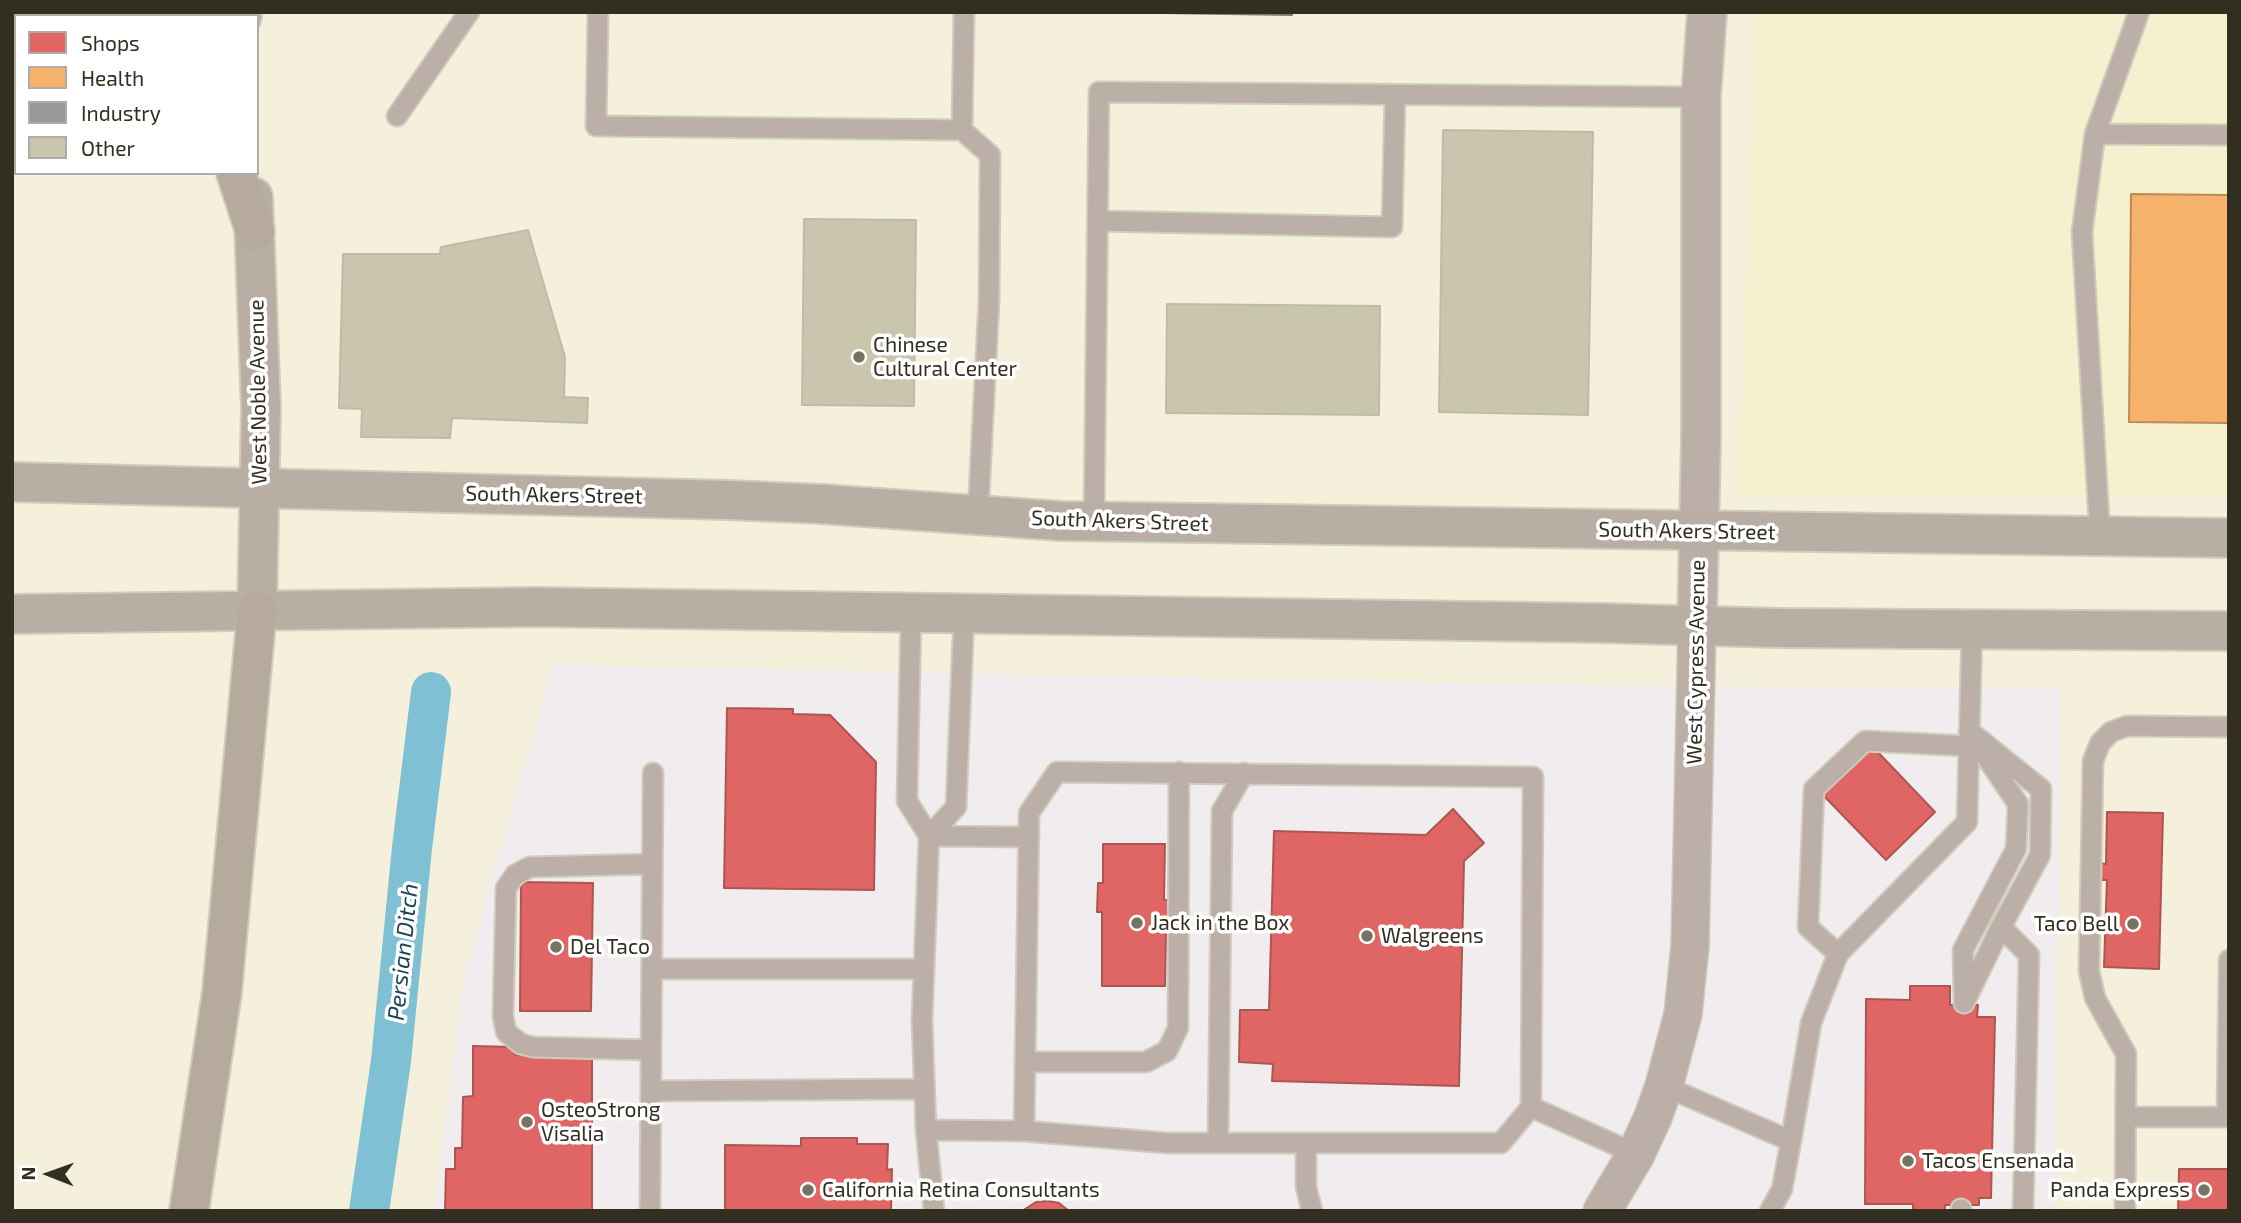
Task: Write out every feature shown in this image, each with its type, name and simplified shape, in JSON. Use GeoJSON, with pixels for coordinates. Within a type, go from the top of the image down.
{"type":"FeatureCollection","features":[{"type":"Feature","properties":{"kind":"highway"},"geometry":{"type":"LineString","coordinates":[[237,175],[255,231]]}},
{"type":"Feature","properties":{"kind":"highway"},"geometry":{"type":"LineString","coordinates":[[189,1211],[222,992],[257,611]]}},
{"type":"Feature","properties":{"kind":"main road","name":"West Noble Avenue"},"geometry":{"type":"LineString","coordinates":[[252,175],[261,407],[257,611]]}},
{"type":"Feature","properties":{"kind":"main road","name":"South Akers Street"},"geometry":{"type":"LineString","coordinates":[[12,482],[715,499],[1094,522],[2229,538]]}},
{"type":"Feature","properties":{"kind":"main road"},"geometry":{"type":"LineString","coordinates":[[12,614],[537,607],[1697,626],[2229,631]]}},
{"type":"Feature","properties":{"kind":"street","name":"West Cypress Avenue"},"geometry":{"type":"LineString","coordinates":[[1602,1211],[1636,1154],[1664,1086],[1683,1014],[1687,983],[1701,438],[1701,97],[1707,12]]}},
{"type":"Feature","properties":{"kind":"lane"},"geometry":{"type":"LineString","coordinates":[[397,116],[469,12]]}},
{"type":"Feature","properties":{"kind":"lane"},"geometry":{"type":"LineString","coordinates":[[598,12],[596,126],[962,130],[990,155],[989,300],[978,514]]}},
{"type":"Feature","properties":{"kind":"lane"},"geometry":{"type":"LineString","coordinates":[[962,130],[964,12]]}},
{"type":"Feature","properties":{"kind":"lane"},"geometry":{"type":"LineString","coordinates":[[2100,537],[2082,232],[2095,134],[2139,12]]}},
{"type":"Feature","properties":{"kind":"lane"},"geometry":{"type":"LineString","coordinates":[[1094,522],[1099,92],[1701,97]]}},
{"type":"Feature","properties":{"kind":"lane"},"geometry":{"type":"LineString","coordinates":[[1098,221],[1392,227],[1395,96]]}},
{"type":"Feature","properties":{"kind":"lane"},"geometry":{"type":"LineString","coordinates":[[2095,134],[2229,135]]}},
{"type":"Feature","properties":{"kind":"lane"},"geometry":{"type":"LineString","coordinates":[[911,614],[907,801],[929,836],[923,969],[924,1089],[934,1211]]}},
{"type":"Feature","properties":{"kind":"lane"},"geometry":{"type":"LineString","coordinates":[[929,836],[956,807],[964,615]]}},
{"type":"Feature","properties":{"kind":"lane"},"geometry":{"type":"LineString","coordinates":[[1770,1211],[1782,1189],[1811,1023],[1838,954],[1967,822],[1972,629]]}},
{"type":"Feature","properties":{"kind":"lane"},"geometry":{"type":"LineString","coordinates":[[2125,1211],[2126,1054],[2095,998],[2089,971],[2093,761],[2100,743],[2111,733],[2127,726],[2229,727]]}},
{"type":"Feature","properties":{"kind":"lane"},"geometry":{"type":"LineString","coordinates":[[1838,954],[1808,927],[1814,789],[1865,741],[1969,738],[2041,789],[2040,855],[1964,1003],[1963,950],[2016,849],[2018,804],[1969,738]]}},
{"type":"Feature","properties":{"kind":"lane"},"geometry":{"type":"LineString","coordinates":[[926,1130],[1024,1131],[1168,1143],[1501,1143],[1531,1107],[1533,778],[1057,772],[1029,813],[1024,1131]]}},
{"type":"Feature","properties":{"kind":"lane"},"geometry":{"type":"LineString","coordinates":[[1025,1062],[1146,1062],[1167,1051],[1178,1028],[1179,772]]}},
{"type":"Feature","properties":{"kind":"lane"},"geometry":{"type":"LineString","coordinates":[[650,1211],[653,773]]}},
{"type":"Feature","properties":{"kind":"lane"},"geometry":{"type":"LineString","coordinates":[[1218,1142],[1222,811],[1244,774]]}},
{"type":"Feature","properties":{"kind":"lane"},"geometry":{"type":"LineString","coordinates":[[929,836],[1029,837]]}},
{"type":"Feature","properties":{"kind":"lane"},"geometry":{"type":"LineString","coordinates":[[651,1050],[534,1048],[521,1044],[506,1032],[503,1016],[506,888],[515,875],[530,867],[652,864]]}},
{"type":"Feature","properties":{"kind":"lane"},"geometry":{"type":"LineString","coordinates":[[2001,927],[2029,954],[2023,1211]]}},
{"type":"Feature","properties":{"kind":"lane"},"geometry":{"type":"LineString","coordinates":[[2126,1117],[2228,1117],[2229,960]]}},
{"type":"Feature","properties":{"kind":"lane"},"geometry":{"type":"LineString","coordinates":[[652,969],[923,969]]}},
{"type":"Feature","properties":{"kind":"lane"},"geometry":{"type":"LineString","coordinates":[[1664,1086],[1791,1141]]}},
{"type":"Feature","properties":{"kind":"lane"},"geometry":{"type":"LineString","coordinates":[[651,1091],[924,1089]]}},
{"type":"Feature","properties":{"kind":"lane"},"geometry":{"type":"LineString","coordinates":[[1531,1107],[1636,1154]]}},
{"type":"Feature","properties":{"kind":"lane"},"geometry":{"type":"LineString","coordinates":[[1306,1143],[1306,1187],[1312,1211]]}},
{"type":"Feature","properties":{"kind":"shaded area"},"geometry":{"type":"Polygon","coordinates":[[[1757,12],[2229,12],[2229,497],[1738,495],[1757,12]]]}},
{"type":"Feature","properties":{"kind":"shaded area"},"geometry":{"type":"Polygon","coordinates":[[[554,665],[1613,686],[2061,689],[2055,1211],[433,1211],[465,969],[554,665]]]}},
{"type":"Feature","properties":{"kind":"building: Shops"},"geometry":{"type":"Polygon","coordinates":[[[727,708],[793,709],[793,714],[830,715],[876,762],[874,890],[724,888],[727,708]]]}},
{"type":"Feature","properties":{"kind":"building: Shops"},"geometry":{"type":"Polygon","coordinates":[[[1872,746],[1935,812],[1886,860],[1822,794],[1872,746]]]}},
{"type":"Feature","properties":{"kind":"building: Shops","name":"Walgreens"},"geometry":{"type":"Polygon","coordinates":[[[1453,809],[1484,843],[1464,861],[1459,1086],[1272,1081],[1273,1064],[1239,1062],[1240,1010],[1269,1010],[1274,831],[1426,835],[1453,809]]]}},
{"type":"Feature","properties":{"kind":"building: Shops","name":"Taco Bell"},"geometry":{"type":"Polygon","coordinates":[[[2107,812],[2163,813],[2159,969],[2104,967],[2107,880],[2097,880],[2098,863],[2106,864],[2107,812]]]}},
{"type":"Feature","properties":{"kind":"building: Shops","name":"Jack in the Box"},"geometry":{"type":"Polygon","coordinates":[[[1103,844],[1165,844],[1164,900],[1172,900],[1172,933],[1166,934],[1165,986],[1102,986],[1102,912],[1097,912],[1098,883],[1103,883],[1103,844]]]}},
{"type":"Feature","properties":{"kind":"building: Shops","name":"Del Taco"},"geometry":{"type":"Polygon","coordinates":[[[521,882],[593,883],[591,1011],[520,1011],[521,882]]]}},
{"type":"Feature","properties":{"kind":"building: Shops"},"geometry":{"type":"Polygon","coordinates":[[[1910,986],[1950,986],[1950,1005],[1978,1005],[1977,1017],[1995,1017],[1991,1198],[1979,1198],[1979,1205],[1945,1205],[1945,1211],[1913,1211],[1913,1204],[1865,1204],[1866,999],[1910,1000],[1910,986]]]}},
{"type":"Feature","properties":{"kind":"building: Shops","name":"OsteoStrong Visalia"},"geometry":{"type":"Polygon","coordinates":[[[473,1046],[515,1047],[515,1055],[592,1055],[592,1211],[445,1211],[446,1169],[455,1169],[455,1148],[462,1148],[463,1097],[473,1096],[473,1046]]]}},
{"type":"Feature","properties":{"kind":"building: Shops","name":"California Retina Consultants"},"geometry":{"type":"Polygon","coordinates":[[[801,1138],[857,1138],[857,1144],[888,1144],[887,1170],[892,1169],[891,1211],[725,1211],[725,1145],[801,1146],[801,1138]]]}},
{"type":"Feature","properties":{"kind":"building: Shops","name":"Panda Express"},"geometry":{"type":"Polygon","coordinates":[[[2179,1169],[2229,1169],[2229,1211],[2178,1211],[2179,1169]]]}},
{"type":"Feature","properties":{"kind":"building: Shops"},"geometry":{"type":"Polygon","coordinates":[[[1036,1202],[1059,1203],[1069,1211],[1022,1211],[1036,1202]]]}},
{"type":"Feature","properties":{"kind":"building: Health"},"geometry":{"type":"Polygon","coordinates":[[[2131,194],[2229,195],[2229,423],[2129,422],[2131,194]]]}},
{"type":"Feature","properties":{"kind":"building: Industry"},"geometry":{"type":"Polygon","coordinates":[[[1097,12],[1292,12],[1292,15],[1097,12]]]}},
{"type":"Feature","properties":{"kind":"building: Other"},"geometry":{"type":"Polygon","coordinates":[[[1443,130],[1593,132],[1588,415],[1439,412],[1443,130]]]}},
{"type":"Feature","properties":{"kind":"building: Other","name":"Chinese Cultural Center"},"geometry":{"type":"Polygon","coordinates":[[[804,219],[916,220],[914,406],[802,405],[804,219]]]}},
{"type":"Feature","properties":{"kind":"building: Other"},"geometry":{"type":"Polygon","coordinates":[[[528,230],[565,357],[564,397],[588,398],[587,423],[452,418],[450,438],[361,437],[362,409],[339,408],[343,254],[440,254],[441,247],[528,230]]]}},
{"type":"Feature","properties":{"kind":"building: Other"},"geometry":{"type":"Polygon","coordinates":[[[1167,304],[1380,306],[1379,415],[1166,413],[1167,304]]]}},
{"type":"Feature","properties":{"kind":"waterway","name":"Persian Ditch"},"geometry":{"type":"LineString","coordinates":[[369,1211],[391,1061],[431,692]]}},
{"type":"Feature","properties":{"kind":"place","name":"Chinese Cultural Center"},"geometry":{"type":"Point","coordinates":[859,357]}},
{"type":"Feature","properties":{"kind":"place","name":"Jack in the Box"},"geometry":{"type":"Point","coordinates":[1137,923]}},
{"type":"Feature","properties":{"kind":"place","name":"Taco Bell"},"geometry":{"type":"Point","coordinates":[2133,924]}},
{"type":"Feature","properties":{"kind":"place","name":"Walgreens"},"geometry":{"type":"Point","coordinates":[1367,936]}},
{"type":"Feature","properties":{"kind":"place","name":"Del Taco"},"geometry":{"type":"Point","coordinates":[556,947]}},
{"type":"Feature","properties":{"kind":"place","name":"OsteoStrong Visalia"},"geometry":{"type":"Point","coordinates":[527,1122]}},
{"type":"Feature","properties":{"kind":"place","name":"Tacos Ensenada"},"geometry":{"type":"Point","coordinates":[1908,1161]}},
{"type":"Feature","properties":{"kind":"place","name":"California Retina Consultants"},"geometry":{"type":"Point","coordinates":[808,1190]}},
{"type":"Feature","properties":{"kind":"place","name":"Panda Express"},"geometry":{"type":"Point","coordinates":[2204,1190]}}]}
